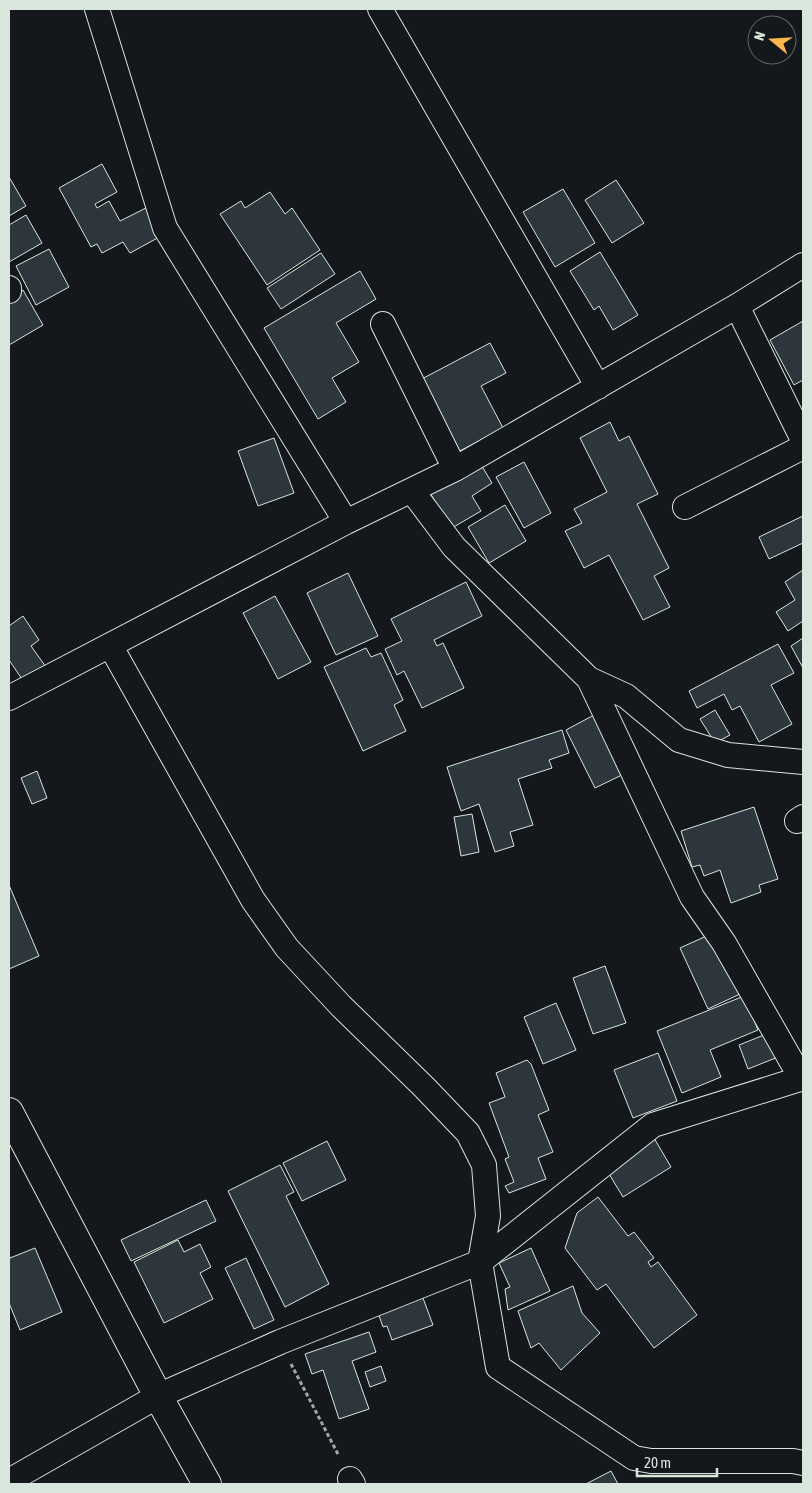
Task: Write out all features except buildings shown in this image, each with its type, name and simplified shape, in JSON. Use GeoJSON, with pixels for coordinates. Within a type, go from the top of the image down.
{"type":"FeatureCollection","features":[{"type":"Feature","properties":{"kind":"street"},"geometry":{"type":"LineString","coordinates":[[97,9],[165,228],[346,522]]}},
{"type":"Feature","properties":{"kind":"street"},"geometry":{"type":"LineString","coordinates":[[380,9],[598,387]]}},
{"type":"Feature","properties":{"kind":"street"},"geometry":{"type":"LineString","coordinates":[[9,698],[346,522],[455,470],[737,306],[803,265]]}},
{"type":"Feature","properties":{"kind":"street"},"geometry":{"type":"LineString","coordinates":[[737,306],[803,440]]}},
{"type":"Feature","properties":{"kind":"street"},"geometry":{"type":"LineString","coordinates":[[383,324],[455,470]]}},
{"type":"Feature","properties":{"kind":"street"},"geometry":{"type":"LineString","coordinates":[[685,507],[803,447]]}},
{"type":"Feature","properties":{"kind":"street"},"geometry":{"type":"LineString","coordinates":[[412,491],[454,547],[589,679],[626,696],[680,740],[728,755],[803,762]]}},
{"type":"Feature","properties":{"kind":"street"},"geometry":{"type":"LineString","coordinates":[[110,645],[253,900],[287,948],[341,1006],[468,1133],[484,1165],[488,1216],[480,1262],[498,1367],[634,1458],[651,1461],[792,1460],[803,1463]]}},
{"type":"Feature","properties":{"kind":"street"},"geometry":{"type":"LineString","coordinates":[[9,1480],[158,1396],[280,1342],[480,1262],[653,1125],[802,1078],[724,943],[692,897],[589,679]]}},
{"type":"Feature","properties":{"kind":"street"},"geometry":{"type":"LineString","coordinates":[[9,1112],[158,1396],[207,1484]]}},
{"type":"Feature","properties":{"kind":"path"},"geometry":{"type":"LineString","coordinates":[[280,1342],[352,1482]]}}]}
